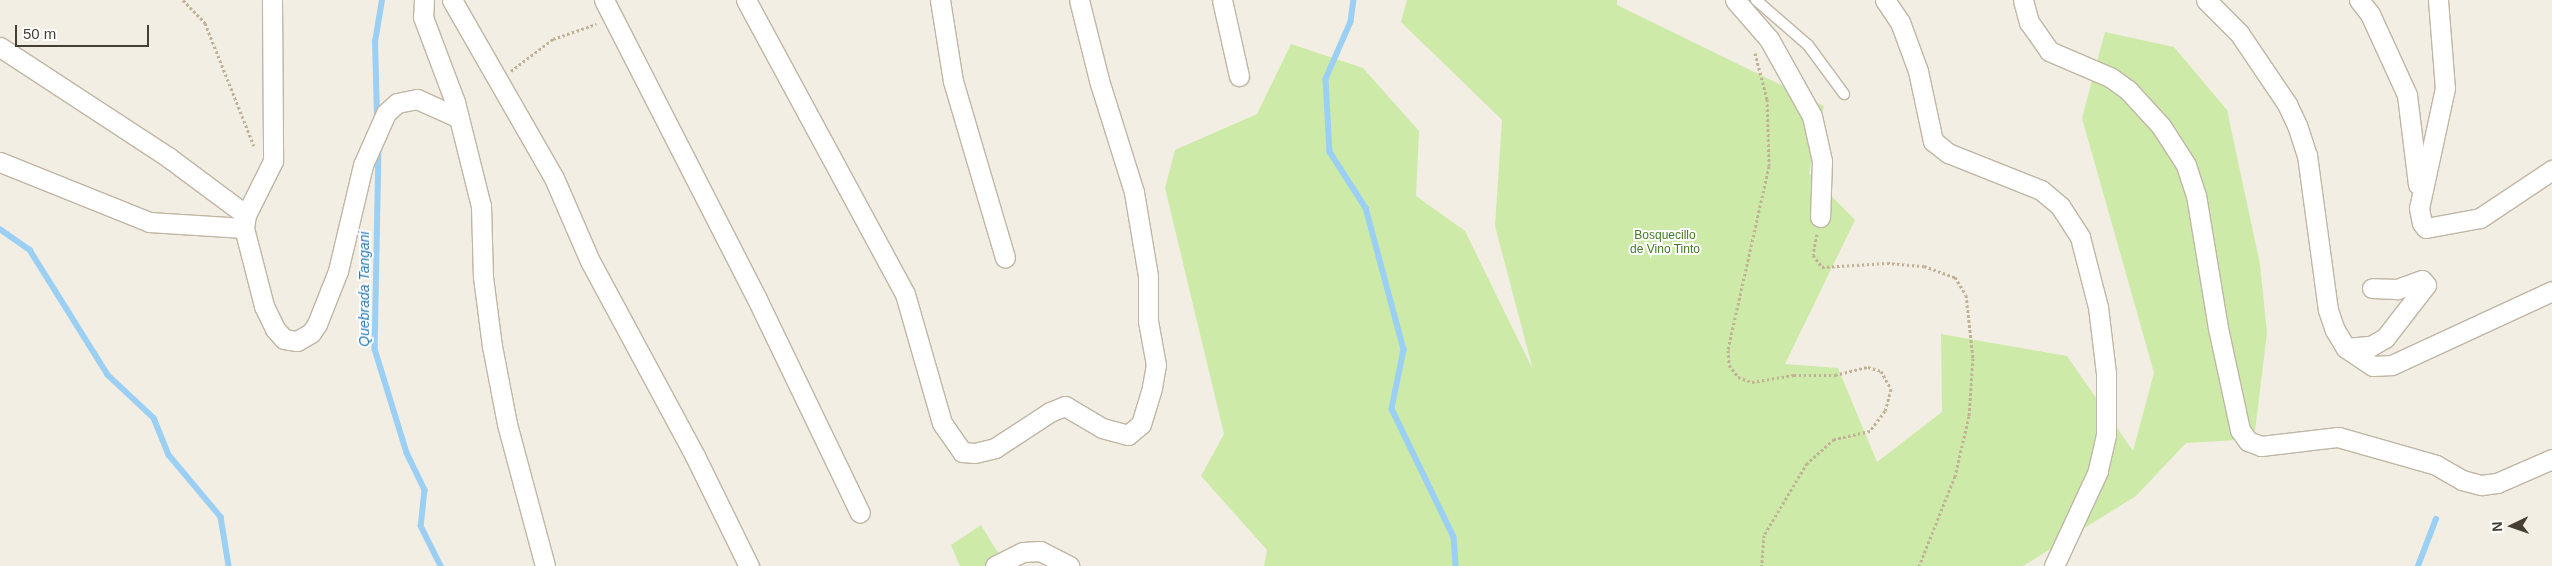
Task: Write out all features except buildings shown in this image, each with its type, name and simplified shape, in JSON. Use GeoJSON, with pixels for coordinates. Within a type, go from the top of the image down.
{"type":"FeatureCollection","features":[{"type":"Feature","properties":{"kind":"street"},"geometry":{"type":"LineString","coordinates":[[272,0],[273,161],[245,222],[259,292],[275,330],[290,342],[304,338],[317,324],[338,271],[363,165],[386,114],[397,104],[417,99],[459,118]]}},
{"type":"Feature","properties":{"kind":"street"},"geometry":{"type":"LineString","coordinates":[[424,0],[423,17],[459,118],[481,206],[483,277],[498,381],[545,566]]}},
{"type":"Feature","properties":{"kind":"street"},"geometry":{"type":"LineString","coordinates":[[452,0],[496,81],[554,178],[590,260],[695,456],[749,566]]}},
{"type":"Feature","properties":{"kind":"street"},"geometry":{"type":"LineString","coordinates":[[604,0],[757,298],[860,513]]}},
{"type":"Feature","properties":{"kind":"street"},"geometry":{"type":"LineString","coordinates":[[746,0],[905,294],[942,423],[962,452],[975,453],[995,448],[1050,412],[1065,406],[1102,428],[1128,434],[1141,424],[1152,387],[1156,365],[1148,321],[1148,276],[1134,192],[1099,80],[1079,0]]}},
{"type":"Feature","properties":{"kind":"street"},"geometry":{"type":"LineString","coordinates":[[940,0],[954,81],[1005,258]]}},
{"type":"Feature","properties":{"kind":"street"},"geometry":{"type":"LineString","coordinates":[[1222,0],[1239,76]]}},
{"type":"Feature","properties":{"kind":"street"},"geometry":{"type":"LineString","coordinates":[[1734,0],[1779,54],[1812,116],[1822,161],[1820,216]]}},
{"type":"Feature","properties":{"kind":"street"},"geometry":{"type":"LineString","coordinates":[[1885,0],[1900,22],[1918,71],[1933,141],[1948,153],[2041,190],[2060,206],[2080,237],[2098,307],[2106,373],[2106,435],[2098,471],[2054,566]]}},
{"type":"Feature","properties":{"kind":"street"},"geometry":{"type":"LineString","coordinates":[[2023,0],[2029,22],[2049,51],[2110,77],[2128,90],[2161,126],[2186,165],[2196,195],[2218,328],[2240,430],[2248,442],[2261,446],[2338,437],[2436,465],[2462,480],[2481,485],[2497,484],[2552,459]]}},
{"type":"Feature","properties":{"kind":"street"},"geometry":{"type":"LineString","coordinates":[[2206,0],[2239,34],[2288,104],[2297,125],[2307,155],[2328,310],[2335,330],[2346,348],[2373,366],[2392,365],[2552,291]]}},
{"type":"Feature","properties":{"kind":"street"},"geometry":{"type":"LineString","coordinates":[[2359,0],[2370,14],[2407,95],[2416,148],[2419,217],[2426,228],[2480,218],[2552,170]]}},
{"type":"Feature","properties":{"kind":"street"},"geometry":{"type":"LineString","coordinates":[[2419,208],[2445,88],[2438,0]]}},
{"type":"Feature","properties":{"kind":"street"},"geometry":{"type":"LineString","coordinates":[[0,48],[168,157],[245,222]]}},
{"type":"Feature","properties":{"kind":"street"},"geometry":{"type":"LineString","coordinates":[[0,162],[149,222],[245,222]]}},
{"type":"Feature","properties":{"kind":"street"},"geometry":{"type":"LineString","coordinates":[[2346,348],[2371,346],[2386,338],[2426,286],[2419,280],[2396,289],[2372,288]]}},
{"type":"Feature","properties":{"kind":"street"},"geometry":{"type":"LineString","coordinates":[[995,566],[1023,552],[1040,551],[1069,566]]}},
{"type":"Feature","properties":{"kind":"lane"},"geometry":{"type":"LineString","coordinates":[[1756,0],[1808,45],[1844,94]]}},
{"type":"Feature","properties":{"kind":"path"},"geometry":{"type":"LineString","coordinates":[[183,0],[205,23],[255,147]]}},
{"type":"Feature","properties":{"kind":"path"},"geometry":{"type":"LineString","coordinates":[[496,81],[553,38],[582,27],[614,20]]}},
{"type":"Feature","properties":{"kind":"path"},"geometry":{"type":"LineString","coordinates":[[1753,49],[1767,99],[1769,166],[1728,350],[1729,365],[1738,377],[1752,382],[1794,375],[1835,375],[1868,367],[1881,370],[1891,389],[1885,411],[1870,431],[1834,439],[1807,463],[1798,482],[1768,526],[1761,544],[1762,566]]}},
{"type":"Feature","properties":{"kind":"path"},"geometry":{"type":"LineString","coordinates":[[1820,216],[1812,250],[1815,260],[1822,267],[1887,263],[1924,266],[1955,276],[1966,295],[1973,358],[1969,416],[1955,476],[1919,566]]}},
{"type":"Feature","properties":{"kind":"green space","name":"Bosquecillo de Vino Tinto"},"geometry":{"type":"Polygon","coordinates":[[[1407,0],[1617,0],[1617,5],[1824,106],[1809,173],[1855,220],[1785,364],[1838,368],[1877,462],[1942,412],[1941,334],[2067,356],[2133,451],[2154,373],[2082,118],[2105,32],[2174,47],[2227,110],[2260,264],[2267,333],[2254,439],[2186,443],[2136,496],[2023,566],[1264,566],[1267,550],[1201,476],[1224,434],[1165,188],[1175,150],[1257,114],[1291,44],[1363,68],[1419,131],[1416,196],[1465,231],[1533,370],[1495,226],[1502,120],[1401,22],[1407,0]]]}},
{"type":"Feature","properties":{"kind":"green space"},"geometry":{"type":"Polygon","coordinates":[[[981,525],[1006,566],[960,566],[951,545],[981,525]]]}},
{"type":"Feature","properties":{"kind":"waterway","name":"Quebrada Tangani"},"geometry":{"type":"LineString","coordinates":[[377,117],[375,42],[382,0]]}},
{"type":"Feature","properties":{"kind":"waterway"},"geometry":{"type":"LineString","coordinates":[[1354,0],[1351,22],[1326,79],[1330,152],[1366,208],[1404,350],[1392,409],[1454,537],[1456,566]]}},
{"type":"Feature","properties":{"kind":"waterway","name":"Quebrada Tangani"},"geometry":{"type":"LineString","coordinates":[[379,147],[375,349],[407,453],[425,490],[421,526],[441,566]]}},
{"type":"Feature","properties":{"kind":"waterway"},"geometry":{"type":"LineString","coordinates":[[0,229],[30,250],[108,375],[154,418],[169,455],[221,517],[229,566]]}},
{"type":"Feature","properties":{"kind":"waterway"},"geometry":{"type":"LineString","coordinates":[[2418,566],[2436,519]]}}]}
